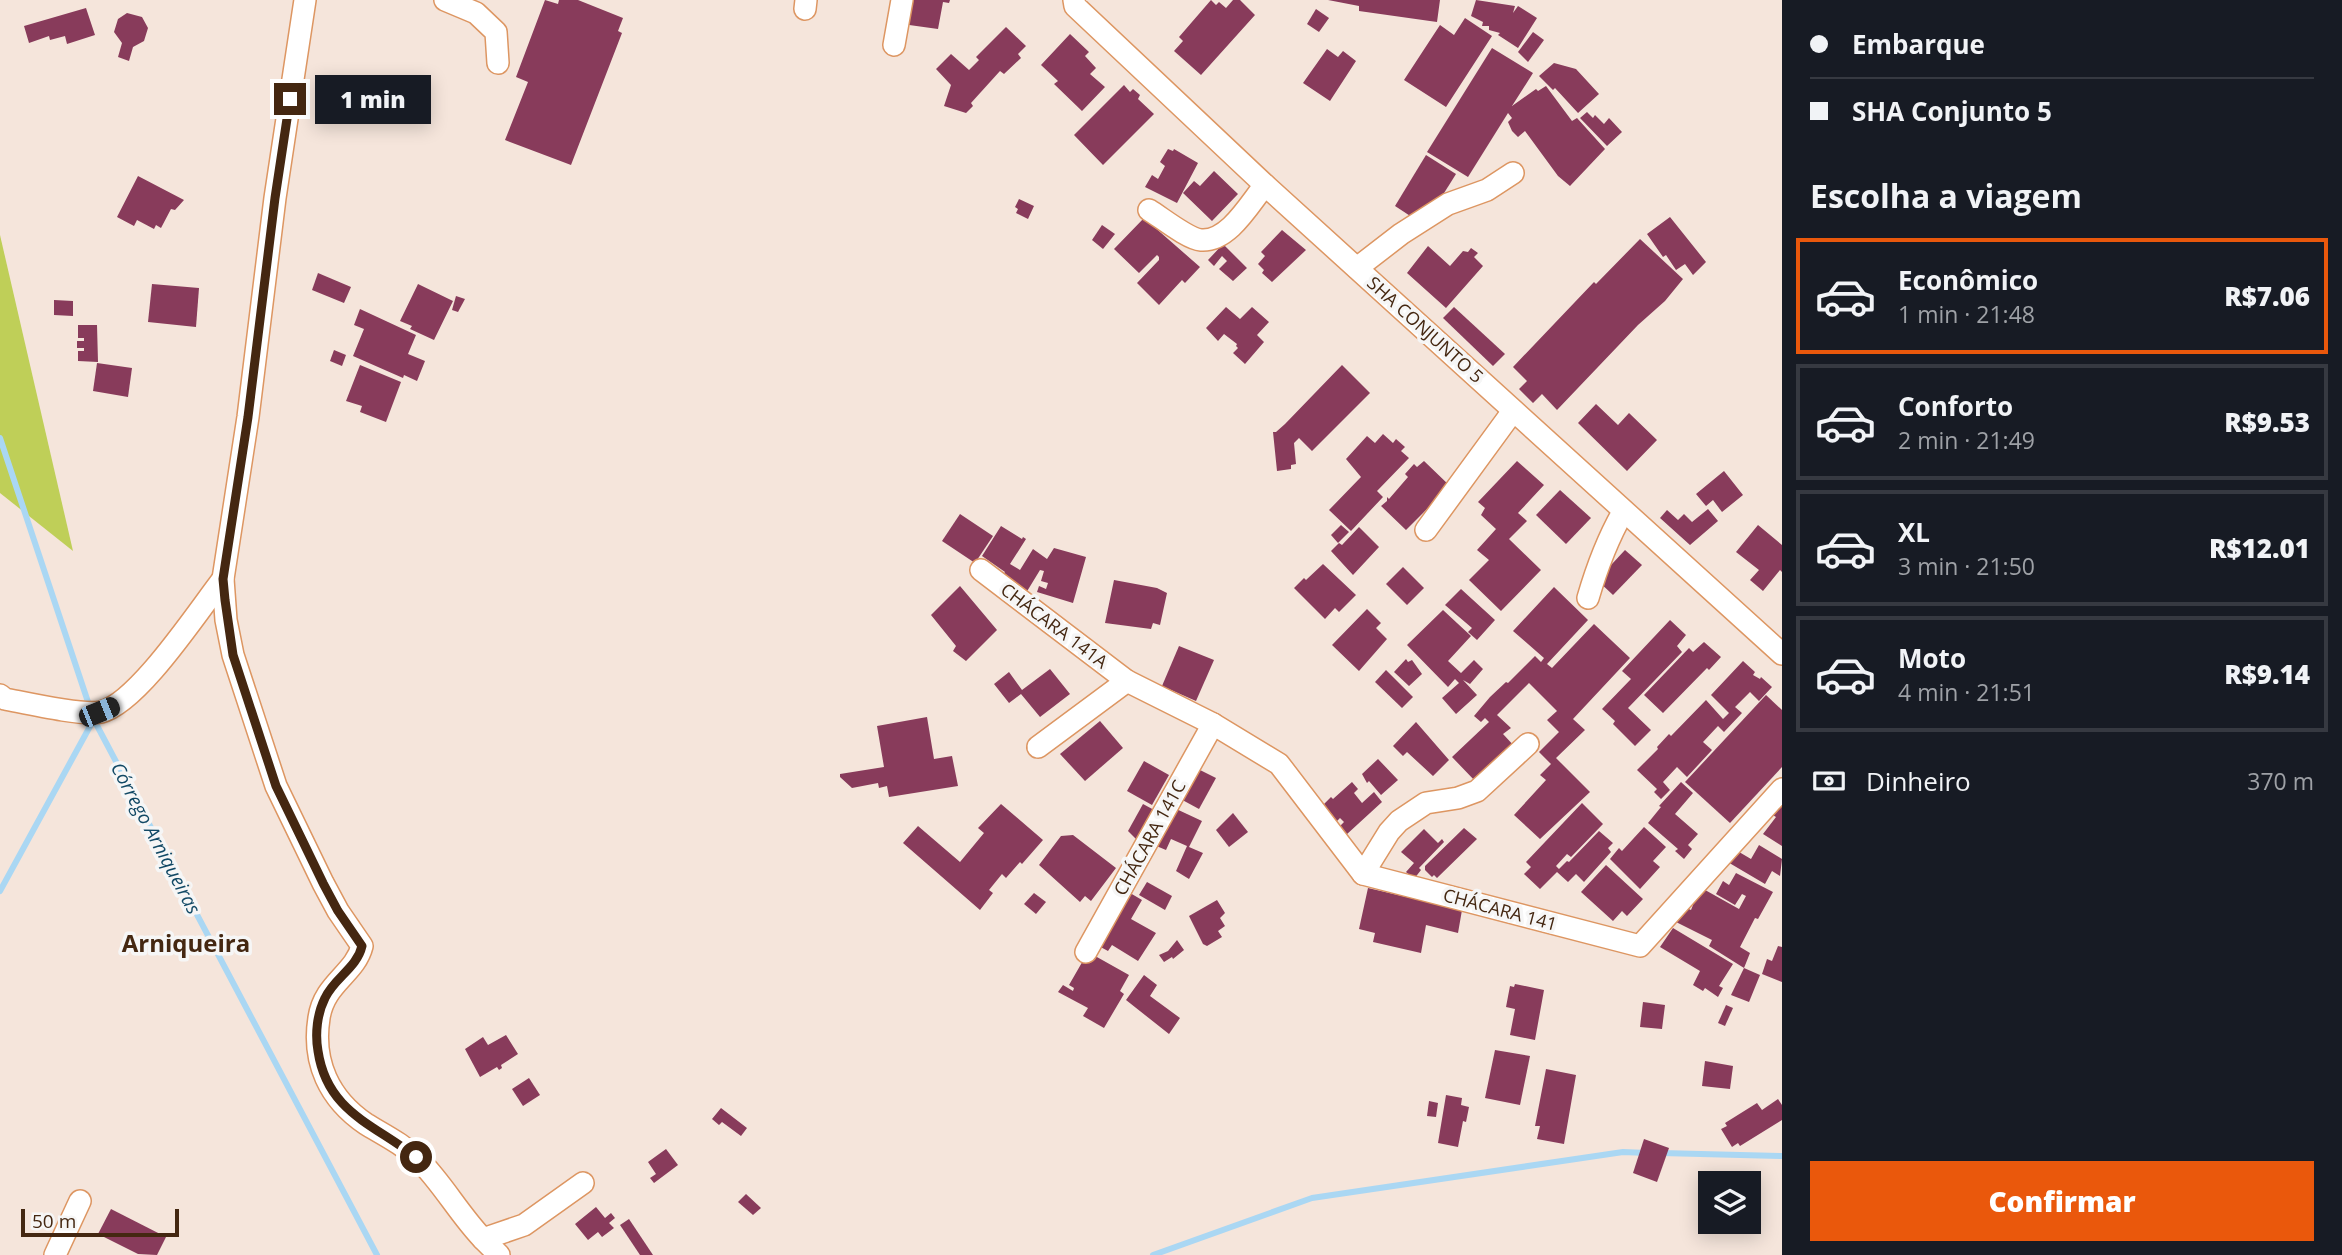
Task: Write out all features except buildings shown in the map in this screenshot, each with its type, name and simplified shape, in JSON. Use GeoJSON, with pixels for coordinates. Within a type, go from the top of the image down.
{"type":"FeatureCollection","features":[{"type":"Feature","properties":{"kind":"street"},"geometry":{"type":"LineString","coordinates":[[305,0],[223,579],[226,620],[233,655],[276,786],[338,911],[362,946],[354,963],[331,987],[319,1017],[317,1043],[327,1084],[342,1105],[416,1157],[499,1255]]}},
{"type":"Feature","properties":{"kind":"street"},"geometry":{"type":"LineString","coordinates":[[446,0],[477,13],[496,32],[498,63]]}},
{"type":"Feature","properties":{"kind":"street"},"geometry":{"type":"LineString","coordinates":[[894,45],[902,0]]}},
{"type":"Feature","properties":{"kind":"street","name":"SHA CONJUNTO 5"},"geometry":{"type":"LineString","coordinates":[[1074,0],[1076,6],[1265,185],[1782,654]]}},
{"type":"Feature","properties":{"kind":"street"},"geometry":{"type":"LineString","coordinates":[[1357,268],[1401,234],[1448,204],[1487,190],[1513,173]]}},
{"type":"Feature","properties":{"kind":"street"},"geometry":{"type":"LineString","coordinates":[[1149,211],[1200,240],[1216,238],[1228,229],[1265,185]]}},
{"type":"Feature","properties":{"kind":"street"},"geometry":{"type":"LineString","coordinates":[[1426,530],[1513,411]]}},
{"type":"Feature","properties":{"kind":"street"},"geometry":{"type":"LineString","coordinates":[[1588,598],[1608,538],[1623,512]]}},
{"type":"Feature","properties":{"kind":"street","name":"CHÁCARA 141A"},"geometry":{"type":"LineString","coordinates":[[981,570],[1127,681],[1213,724]]}},
{"type":"Feature","properties":{"kind":"street"},"geometry":{"type":"LineString","coordinates":[[2,700],[99,712],[128,698],[223,579]]}},
{"type":"Feature","properties":{"kind":"street","name":"CHÁCARA 141A"},"geometry":{"type":"LineString","coordinates":[[1038,747],[1127,681]]}},
{"type":"Feature","properties":{"kind":"street"},"geometry":{"type":"LineString","coordinates":[[1213,724],[1279,764],[1363,874],[1388,832],[1399,821],[1426,803],[1458,798],[1477,791],[1528,744]]}},
{"type":"Feature","properties":{"kind":"street","name":"CHÁCARA 141C"},"geometry":{"type":"LineString","coordinates":[[1086,952],[1213,724]]}},
{"type":"Feature","properties":{"kind":"street","name":"CHÁCARA 141"},"geometry":{"type":"LineString","coordinates":[[1363,874],[1640,946],[1782,789]]}},
{"type":"Feature","properties":{"kind":"street"},"geometry":{"type":"LineString","coordinates":[[483,1239],[524,1225],[583,1183]]}},
{"type":"Feature","properties":{"kind":"street"},"geometry":{"type":"LineString","coordinates":[[55,1255],[79,1201]]}},
{"type":"Feature","properties":{"kind":"green space"},"geometry":{"type":"Polygon","coordinates":[[[0,235],[73,551],[0,493],[0,235]]]}},
{"type":"Feature","properties":{"kind":"waterway","name":"Córrego Arniqueiras"},"geometry":{"type":"LineString","coordinates":[[0,438],[90,708]]}},
{"type":"Feature","properties":{"kind":"waterway","name":"Córrego Arniqueiras"},"geometry":{"type":"LineString","coordinates":[[93,718],[377,1255]]}},
{"type":"Feature","properties":{"kind":"waterway"},"geometry":{"type":"LineString","coordinates":[[0,891],[94,719]]}},
{"type":"Feature","properties":{"kind":"waterway"},"geometry":{"type":"LineString","coordinates":[[1153,1255],[1312,1198],[1623,1152],[1647,1153]]}},
{"type":"Feature","properties":{"kind":"waterway"},"geometry":{"type":"LineString","coordinates":[[1661,1153],[1782,1156]]}},
{"type":"Feature","properties":{"kind":"district","name":"Arniqueira"},"geometry":{"type":"Point","coordinates":[186,944]}},
{"type":"Feature","properties":{"kind":"route"},"geometry":{"type":"LineString","coordinates":[[290,99],[248,417],[223,579],[226,620],[233,655],[276,786],[338,911],[362,946],[354,963],[324,998],[319,1017],[319,1061],[327,1084],[342,1105],[416,1157]]}}]}
